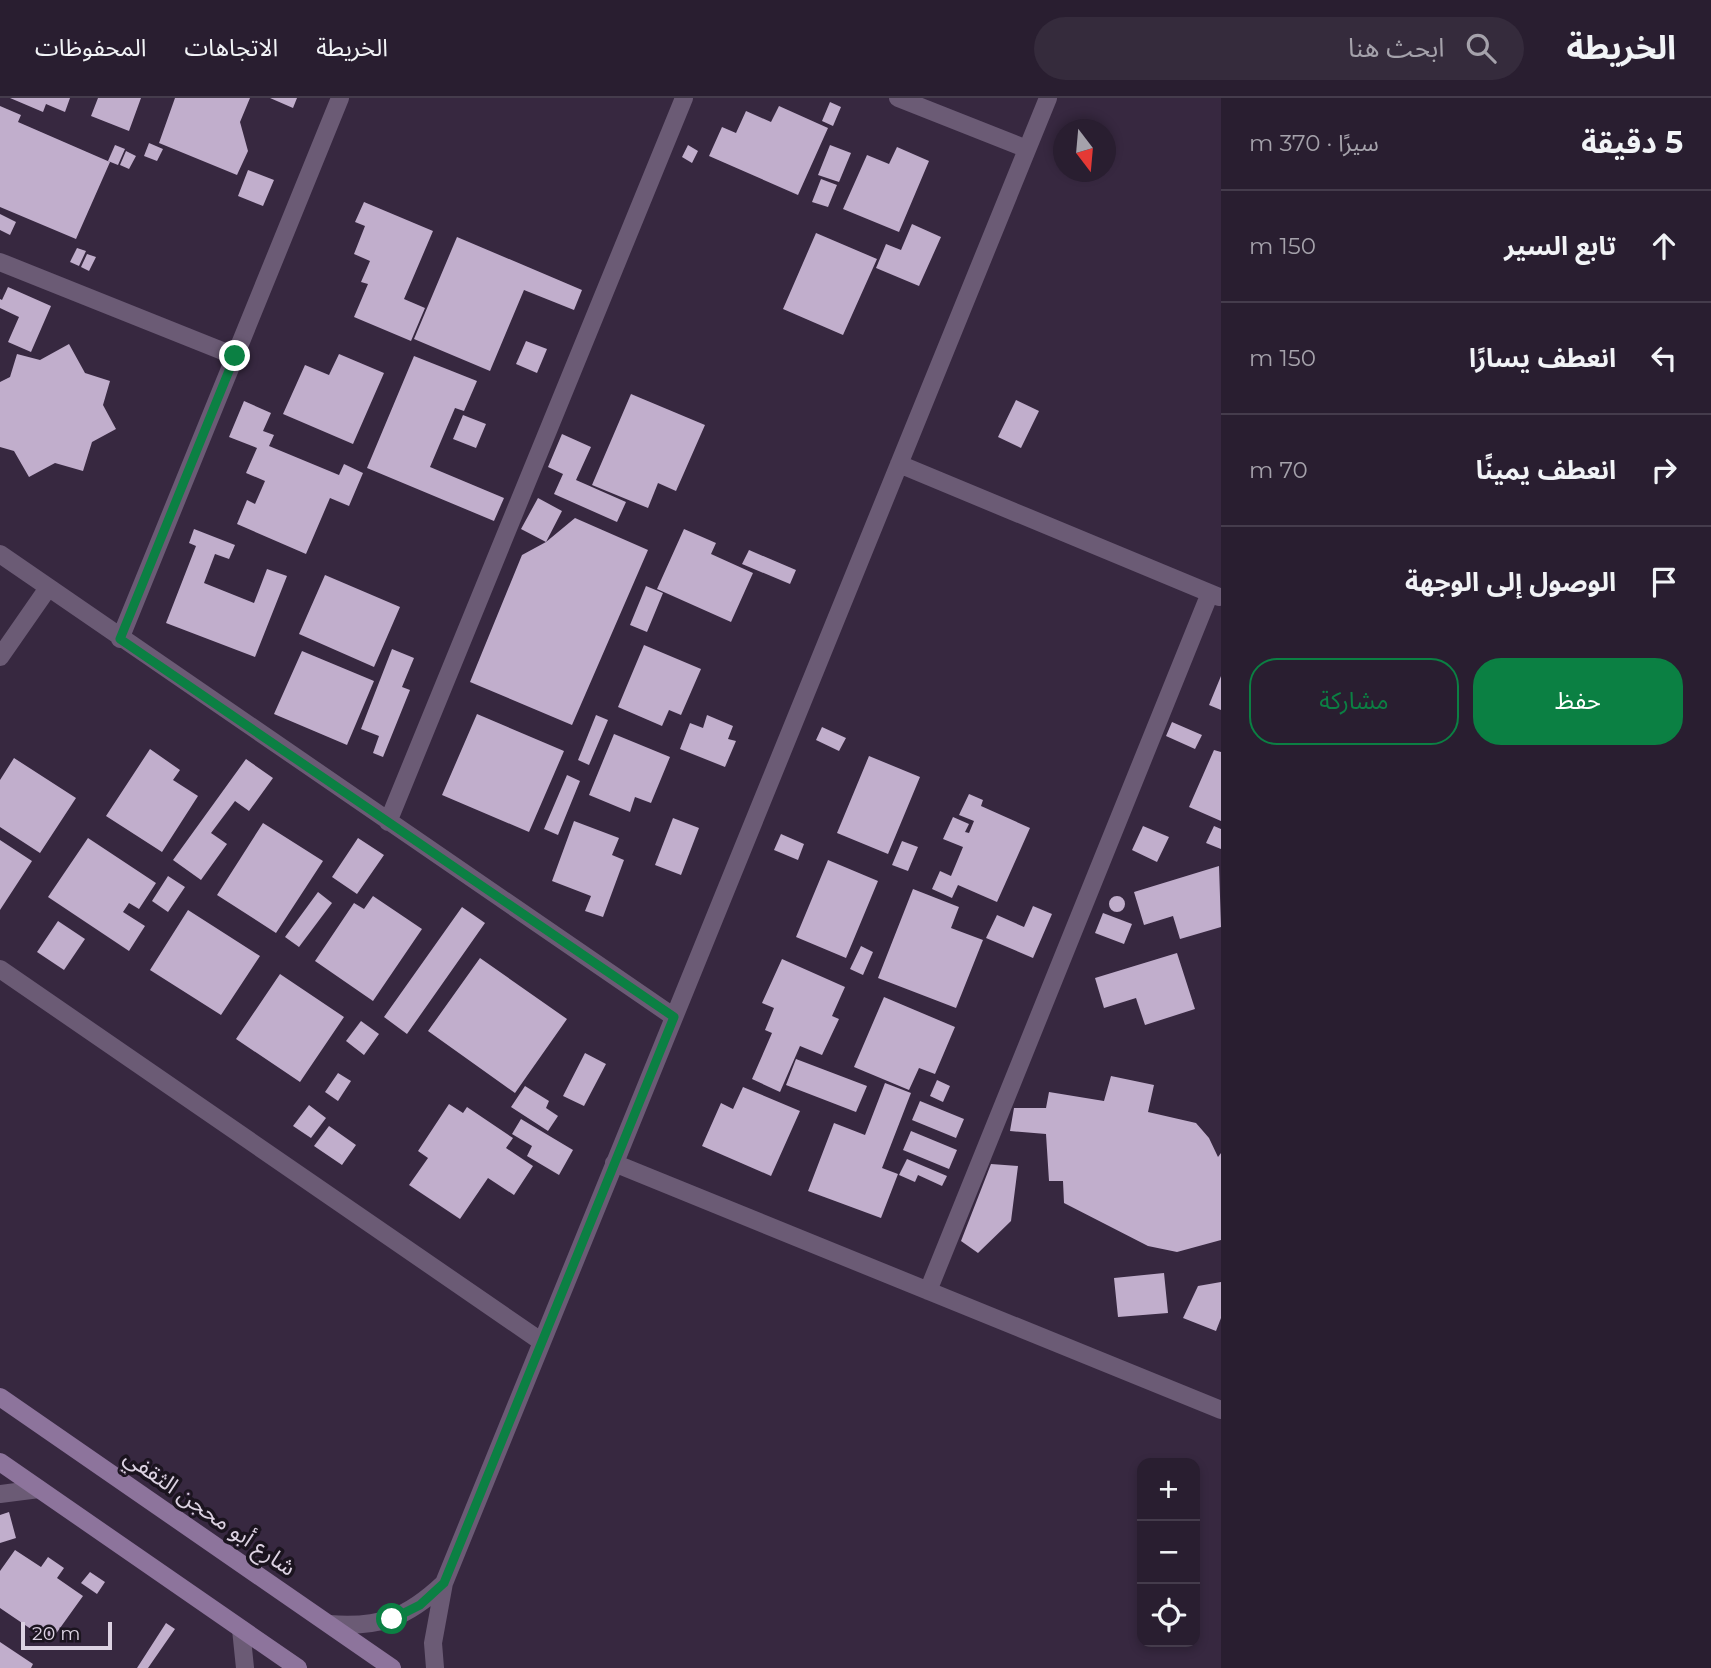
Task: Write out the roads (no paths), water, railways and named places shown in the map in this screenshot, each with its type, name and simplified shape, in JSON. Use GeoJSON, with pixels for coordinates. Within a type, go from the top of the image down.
{"type":"FeatureCollection","features":[{"type":"Feature","properties":{"kind":"street"},"geometry":{"type":"LineString","coordinates":[[120,639],[340,98]]}},
{"type":"Feature","properties":{"kind":"street"},"geometry":{"type":"LineString","coordinates":[[388,822],[684,98]]}},
{"type":"Feature","properties":{"kind":"street"},"geometry":{"type":"LineString","coordinates":[[898,98],[1027,149]]}},
{"type":"Feature","properties":{"kind":"street"},"geometry":{"type":"LineString","coordinates":[[435,1668],[433,1643],[444,1583],[1048,98]]}},
{"type":"Feature","properties":{"kind":"street"},"geometry":{"type":"LineString","coordinates":[[0,262],[235,356]]}},
{"type":"Feature","properties":{"kind":"street"},"geometry":{"type":"LineString","coordinates":[[899,464],[1215,595],[928,1291]]}},
{"type":"Feature","properties":{"kind":"street"},"geometry":{"type":"LineString","coordinates":[[0,554],[120,639],[674,1017]]}},
{"type":"Feature","properties":{"kind":"street"},"geometry":{"type":"LineString","coordinates":[[0,657],[48,588]]}},
{"type":"Feature","properties":{"kind":"street"},"geometry":{"type":"LineString","coordinates":[[0,969],[542,1342]]}},
{"type":"Feature","properties":{"kind":"street"},"geometry":{"type":"LineString","coordinates":[[614,1163],[1221,1409]]}},
{"type":"Feature","properties":{"kind":"street","name":"شارع أبو محجن الثقفي"},"geometry":{"type":"LineString","coordinates":[[0,1397],[392,1668]]}},
{"type":"Feature","properties":{"kind":"street"},"geometry":{"type":"LineString","coordinates":[[0,1462],[298,1668]]}},
{"type":"Feature","properties":{"kind":"street"},"geometry":{"type":"LineString","coordinates":[[0,1494],[39,1489]]}},
{"type":"Feature","properties":{"kind":"street"},"geometry":{"type":"LineString","coordinates":[[329,1624],[361,1626],[392,1619],[420,1605],[444,1583]]}},
{"type":"Feature","properties":{"kind":"street"},"geometry":{"type":"LineString","coordinates":[[241,1629],[245,1668]]}}]}
